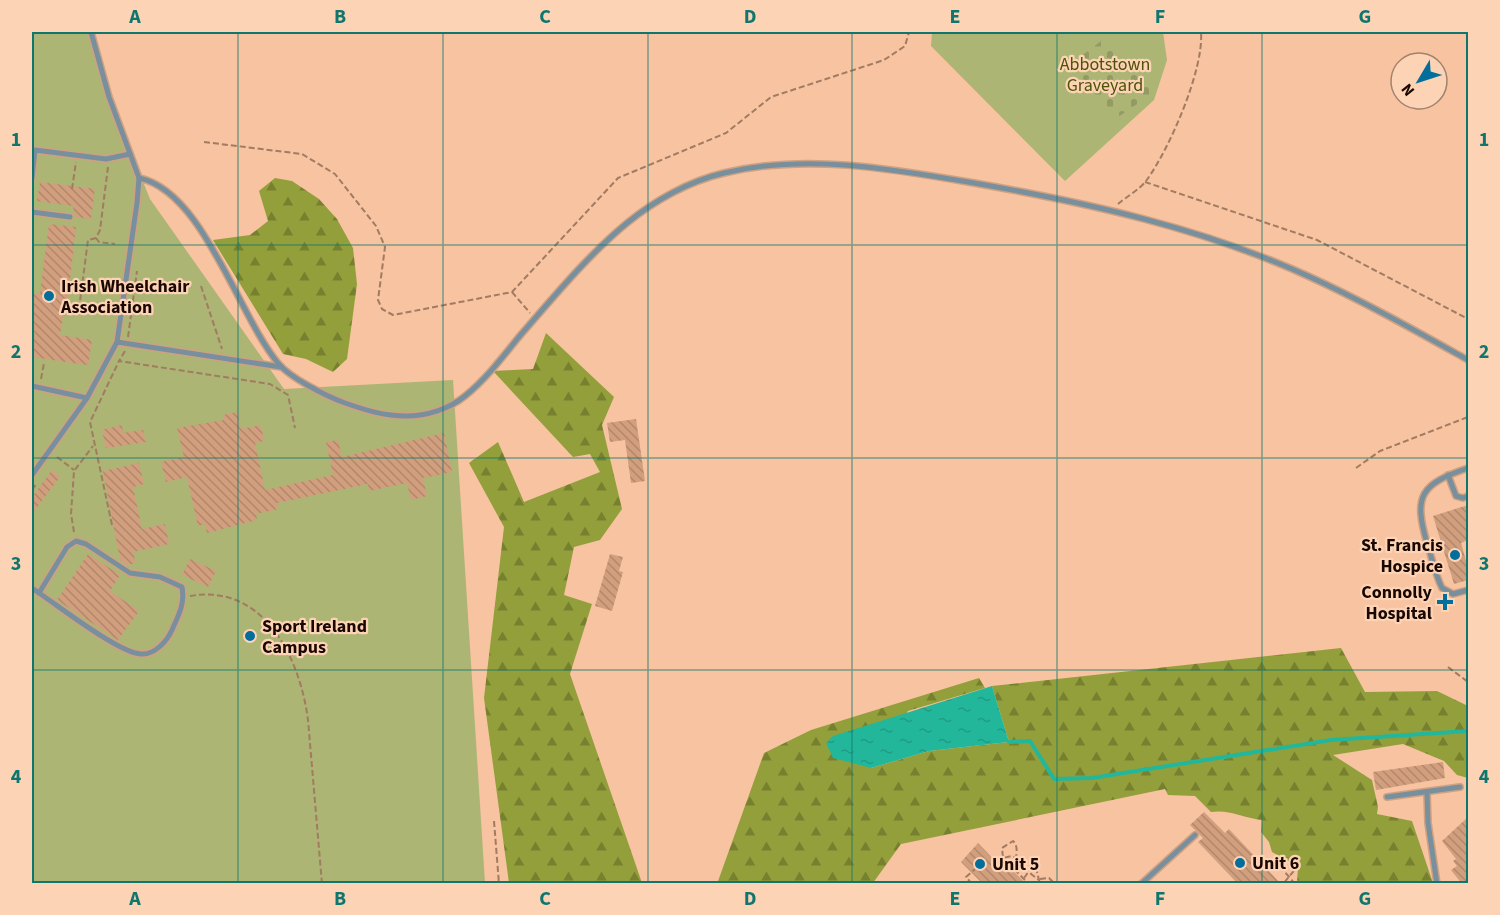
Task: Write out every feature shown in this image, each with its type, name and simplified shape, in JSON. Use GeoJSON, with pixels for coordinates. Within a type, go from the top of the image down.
{"type":"FeatureCollection","features":[{"type":"Feature","properties":{"kind":"lane"},"geometry":{"type":"LineString","coordinates":[[32,475],[87,398],[117,342],[140,178],[109,97],[91,32]]}},
{"type":"Feature","properties":{"kind":"lane"},"geometry":{"type":"LineString","coordinates":[[32,178],[35,150],[106,159],[130,154]]}},
{"type":"Feature","properties":{"kind":"lane"},"geometry":{"type":"LineString","coordinates":[[140,178],[154,181],[175,199],[200,227],[259,337],[281,367],[331,398],[374,413],[408,416],[441,410],[463,398],[483,379],[535,318],[626,224],[662,199],[696,182],[724,173],[763,166],[808,165],[874,168],[1040,195],[1189,231],[1307,276],[1468,360]]}},
{"type":"Feature","properties":{"kind":"lane"},"geometry":{"type":"LineString","coordinates":[[32,212],[70,217]]}},
{"type":"Feature","properties":{"kind":"lane"},"geometry":{"type":"LineString","coordinates":[[117,342],[281,367]]}},
{"type":"Feature","properties":{"kind":"lane"},"geometry":{"type":"LineString","coordinates":[[32,386],[87,398]]}},
{"type":"Feature","properties":{"kind":"lane"},"geometry":{"type":"LineString","coordinates":[[1468,468],[1448,475],[1432,485],[1425,493],[1419,515],[1442,588],[1453,594],[1468,590]]}},
{"type":"Feature","properties":{"kind":"lane"},"geometry":{"type":"LineString","coordinates":[[1448,475],[1456,496],[1463,498],[1468,496]]}},
{"type":"Feature","properties":{"kind":"lane"},"geometry":{"type":"LineString","coordinates":[[32,588],[121,648],[142,655],[156,649],[168,638],[185,602],[182,586],[160,577],[130,573],[86,544],[76,541],[68,547],[39,592]]}},
{"type":"Feature","properties":{"kind":"lane"},"geometry":{"type":"LineString","coordinates":[[1387,797],[1460,787]]}},
{"type":"Feature","properties":{"kind":"lane"},"geometry":{"type":"LineString","coordinates":[[1427,793],[1430,841],[1437,884]]}},
{"type":"Feature","properties":{"kind":"lane"},"geometry":{"type":"LineString","coordinates":[[1141,884],[1195,835]]}},
{"type":"Feature","properties":{"kind":"path"},"geometry":{"type":"LineString","coordinates":[[204,142],[302,154],[335,174],[376,226],[385,247],[378,300],[382,309],[393,315],[512,292],[618,178],[726,134],[771,97],[884,60],[905,46],[909,32]]}},
{"type":"Feature","properties":{"kind":"path"},"geometry":{"type":"LineString","coordinates":[[1110,211],[1145,182],[1193,86],[1201,32]]}},
{"type":"Feature","properties":{"kind":"path"},"geometry":{"type":"LineString","coordinates":[[72,189],[78,155]]}},
{"type":"Feature","properties":{"kind":"path"},"geometry":{"type":"LineString","coordinates":[[79,309],[88,240],[96,238],[100,230],[108,167]]}},
{"type":"Feature","properties":{"kind":"path"},"geometry":{"type":"LineString","coordinates":[[1145,182],[1317,240],[1468,320]]}},
{"type":"Feature","properties":{"kind":"path"},"geometry":{"type":"LineString","coordinates":[[96,238],[99,242],[115,244]]}},
{"type":"Feature","properties":{"kind":"path"},"geometry":{"type":"LineString","coordinates":[[112,525],[90,422],[127,342],[137,271]]}},
{"type":"Feature","properties":{"kind":"path"},"geometry":{"type":"LineString","coordinates":[[201,286],[224,358]]}},
{"type":"Feature","properties":{"kind":"path"},"geometry":{"type":"LineString","coordinates":[[512,292],[535,318]]}},
{"type":"Feature","properties":{"kind":"path"},"geometry":{"type":"LineString","coordinates":[[67,307],[100,312]]}},
{"type":"Feature","properties":{"kind":"path"},"geometry":{"type":"LineString","coordinates":[[127,342],[137,340]]}},
{"type":"Feature","properties":{"kind":"path"},"geometry":{"type":"LineString","coordinates":[[211,350],[221,347]]}},
{"type":"Feature","properties":{"kind":"path"},"geometry":{"type":"LineString","coordinates":[[119,361],[270,384],[288,395],[295,428]]}},
{"type":"Feature","properties":{"kind":"path"},"geometry":{"type":"LineString","coordinates":[[39,388],[44,363]]}},
{"type":"Feature","properties":{"kind":"path"},"geometry":{"type":"LineString","coordinates":[[1356,468],[1380,451],[1468,417]]}},
{"type":"Feature","properties":{"kind":"path"},"geometry":{"type":"LineString","coordinates":[[76,541],[71,514],[75,470],[94,444]]}},
{"type":"Feature","properties":{"kind":"path"},"geometry":{"type":"LineString","coordinates":[[51,465],[57,457],[75,470]]}},
{"type":"Feature","properties":{"kind":"path"},"geometry":{"type":"LineString","coordinates":[[32,490],[38,482]]}},
{"type":"Feature","properties":{"kind":"path"},"geometry":{"type":"LineString","coordinates":[[184,597],[210,595],[235,599],[249,606],[269,623],[286,648],[305,701],[322,884]]}},
{"type":"Feature","properties":{"kind":"path"},"geometry":{"type":"LineString","coordinates":[[1448,668],[1468,682]]}},
{"type":"Feature","properties":{"kind":"path"},"geometry":{"type":"LineString","coordinates":[[494,821],[499,884]]}},
{"type":"Feature","properties":{"kind":"path"},"geometry":{"type":"LineString","coordinates":[[1014,869],[1017,848],[1013,842],[1002,848],[1004,858],[1014,869],[1024,878],[1029,884]]}},
{"type":"Feature","properties":{"kind":"path"},"geometry":{"type":"LineString","coordinates":[[1283,884],[1290,876],[1297,867],[1294,859],[1287,856],[1285,865],[1279,857],[1274,859],[1290,876],[1295,884]]}},
{"type":"Feature","properties":{"kind":"path"},"geometry":{"type":"LineString","coordinates":[[992,858],[1016,858],[1024,864],[1027,874],[1024,878]]}},
{"type":"Feature","properties":{"kind":"path"},"geometry":{"type":"LineString","coordinates":[[1024,864],[1038,867],[1040,882]]}},
{"type":"Feature","properties":{"kind":"path"},"geometry":{"type":"LineString","coordinates":[[1030,864],[1031,874],[1040,882]]}},
{"type":"Feature","properties":{"kind":"path"},"geometry":{"type":"LineString","coordinates":[[972,884],[966,877],[975,868]]}},
{"type":"Feature","properties":{"kind":"path"},"geometry":{"type":"LineString","coordinates":[[1040,882],[1049,878],[1055,884]]}},
{"type":"Feature","properties":{"kind":"green space","name":"Sport Ireland Campus"},"geometry":{"type":"Polygon","coordinates":[[[32,32],[92,32],[117,117],[150,199],[284,389],[453,380],[485,883],[32,883],[32,32]]]}},
{"type":"Feature","properties":{"kind":"green space"},"geometry":{"type":"Polygon","coordinates":[[[932,32],[1163,32],[1167,60],[1154,100],[1065,181],[931,46],[932,32]]]}},
{"type":"Feature","properties":{"kind":"green space","name":"Abbotstown Graveyard"},"geometry":{"type":"Polygon","coordinates":[[[1109,35],[1136,68],[1152,94],[1112,121],[1083,93],[1068,66],[1109,35]]]}},
{"type":"Feature","properties":{"kind":"green space"},"geometry":{"type":"Polygon","coordinates":[[[275,178],[292,181],[319,199],[337,219],[353,248],[357,284],[347,359],[333,372],[306,359],[283,354],[213,240],[250,235],[268,221],[259,191],[275,178]]]}},
{"type":"Feature","properties":{"kind":"green space"},"geometry":{"type":"Polygon","coordinates":[[[546,333],[614,397],[602,425],[622,509],[600,540],[574,547],[564,595],[592,604],[570,674],[642,883],[509,883],[484,698],[504,527],[469,463],[498,442],[524,502],[600,472],[590,454],[573,457],[493,371],[533,369],[546,333]]]}},
{"type":"Feature","properties":{"kind":"green space"},"geometry":{"type":"Polygon","coordinates":[[[1341,648],[1365,692],[1437,691],[1468,706],[1468,778],[1457,775],[1444,761],[1403,744],[1333,755],[1372,780],[1378,807],[1377,814],[1412,821],[1433,883],[1297,883],[1298,867],[1272,852],[1269,842],[1261,832],[1262,820],[1230,813],[1211,812],[1195,796],[1168,795],[1165,789],[901,844],[873,883],[717,884],[764,753],[811,730],[979,678],[985,688],[908,711],[871,768],[929,751],[1009,742],[992,686],[1341,648]]]}},
{"type":"Feature","properties":{"kind":"water"},"geometry":{"type":"Polygon","coordinates":[[[992,686],[1009,742],[929,751],[871,768],[833,758],[826,743],[833,736],[992,686]]]}},
{"type":"Feature","properties":{"kind":"building"},"geometry":{"type":"Polygon","coordinates":[[[40,182],[95,189],[91,219],[75,217],[73,206],[37,201],[40,182]]]}},
{"type":"Feature","properties":{"kind":"building","name":"Irish Wheelchair Association"},"geometry":{"type":"Polygon","coordinates":[[[49,224],[76,227],[66,316],[63,316],[60,335],[92,340],[88,365],[32,357],[35,332],[32,332],[32,293],[40,294],[49,224]]]}},
{"type":"Feature","properties":{"kind":"building"},"geometry":{"type":"Polygon","coordinates":[[[237,412],[241,429],[261,425],[264,441],[255,443],[265,490],[333,475],[326,442],[338,440],[342,457],[444,433],[452,472],[423,478],[427,496],[411,500],[407,483],[369,491],[368,484],[277,503],[278,509],[256,514],[257,520],[207,533],[205,524],[198,526],[187,477],[166,482],[161,462],[184,457],[177,428],[224,420],[223,415],[237,412]]]}},
{"type":"Feature","properties":{"kind":"building"},"geometry":{"type":"Polygon","coordinates":[[[636,419],[645,481],[631,483],[625,440],[610,442],[607,423],[636,419]]]}},
{"type":"Feature","properties":{"kind":"building"},"geometry":{"type":"Polygon","coordinates":[[[122,425],[123,433],[143,430],[146,442],[106,448],[102,430],[122,425]]]}},
{"type":"Feature","properties":{"kind":"building"},"geometry":{"type":"Polygon","coordinates":[[[139,463],[144,484],[133,487],[142,529],[165,524],[169,544],[133,552],[136,563],[127,565],[120,560],[103,471],[139,463]]]}},
{"type":"Feature","properties":{"kind":"building"},"geometry":{"type":"Polygon","coordinates":[[[52,470],[60,477],[32,514],[32,497],[52,470]]]}},
{"type":"Feature","properties":{"kind":"building","name":"St. Francis Hospice"},"geometry":{"type":"Polygon","coordinates":[[[1468,505],[1468,540],[1461,543],[1468,568],[1468,580],[1454,584],[1433,516],[1468,505]]]}},
{"type":"Feature","properties":{"kind":"building"},"geometry":{"type":"Polygon","coordinates":[[[88,554],[120,575],[110,591],[139,611],[118,640],[57,600],[88,554]]]}},
{"type":"Feature","properties":{"kind":"building"},"geometry":{"type":"Polygon","coordinates":[[[610,554],[623,557],[619,571],[623,572],[612,611],[595,606],[610,554]]]}},
{"type":"Feature","properties":{"kind":"building"},"geometry":{"type":"Polygon","coordinates":[[[190,559],[216,571],[208,587],[182,575],[190,559]]]}},
{"type":"Feature","properties":{"kind":"building"},"geometry":{"type":"Polygon","coordinates":[[[1443,762],[1445,778],[1376,790],[1373,772],[1443,762]]]}},
{"type":"Feature","properties":{"kind":"building","name":"Unit 6"},"geometry":{"type":"Polygon","coordinates":[[[1204,812],[1225,833],[1229,829],[1281,884],[1238,884],[1198,842],[1203,838],[1190,825],[1204,812]]]}},
{"type":"Feature","properties":{"kind":"building"},"geometry":{"type":"Polygon","coordinates":[[[1468,817],[1468,884],[1462,884],[1451,870],[1457,866],[1453,861],[1456,859],[1442,841],[1468,817]]]}},
{"type":"Feature","properties":{"kind":"building","name":"Unit 5"},"geometry":{"type":"Polygon","coordinates":[[[978,843],[999,865],[1004,861],[1026,884],[983,884],[961,862],[978,843]]]}},
{"type":"Feature","properties":{"kind":"waterway"},"geometry":{"type":"LineString","coordinates":[[1009,742],[1030,741],[1054,779],[1092,778],[1331,740],[1468,731]]}},
{"type":"Feature","properties":{"kind":"place","name":"Irish Wheelchair Association"},"geometry":{"type":"Point","coordinates":[49,296]}},
{"type":"Feature","properties":{"kind":"place","name":"St. Francis Hospice"},"geometry":{"type":"Point","coordinates":[1455,555]}},
{"type":"Feature","properties":{"kind":"place","name":"Connolly Hospital"},"geometry":{"type":"Point","coordinates":[1445,602]}},
{"type":"Feature","properties":{"kind":"place","name":"Sport Ireland Campus"},"geometry":{"type":"Point","coordinates":[250,636]}},
{"type":"Feature","properties":{"kind":"place","name":"Unit 6"},"geometry":{"type":"Point","coordinates":[1240,863]}},
{"type":"Feature","properties":{"kind":"place","name":"Unit 5"},"geometry":{"type":"Point","coordinates":[980,864]}}]}
